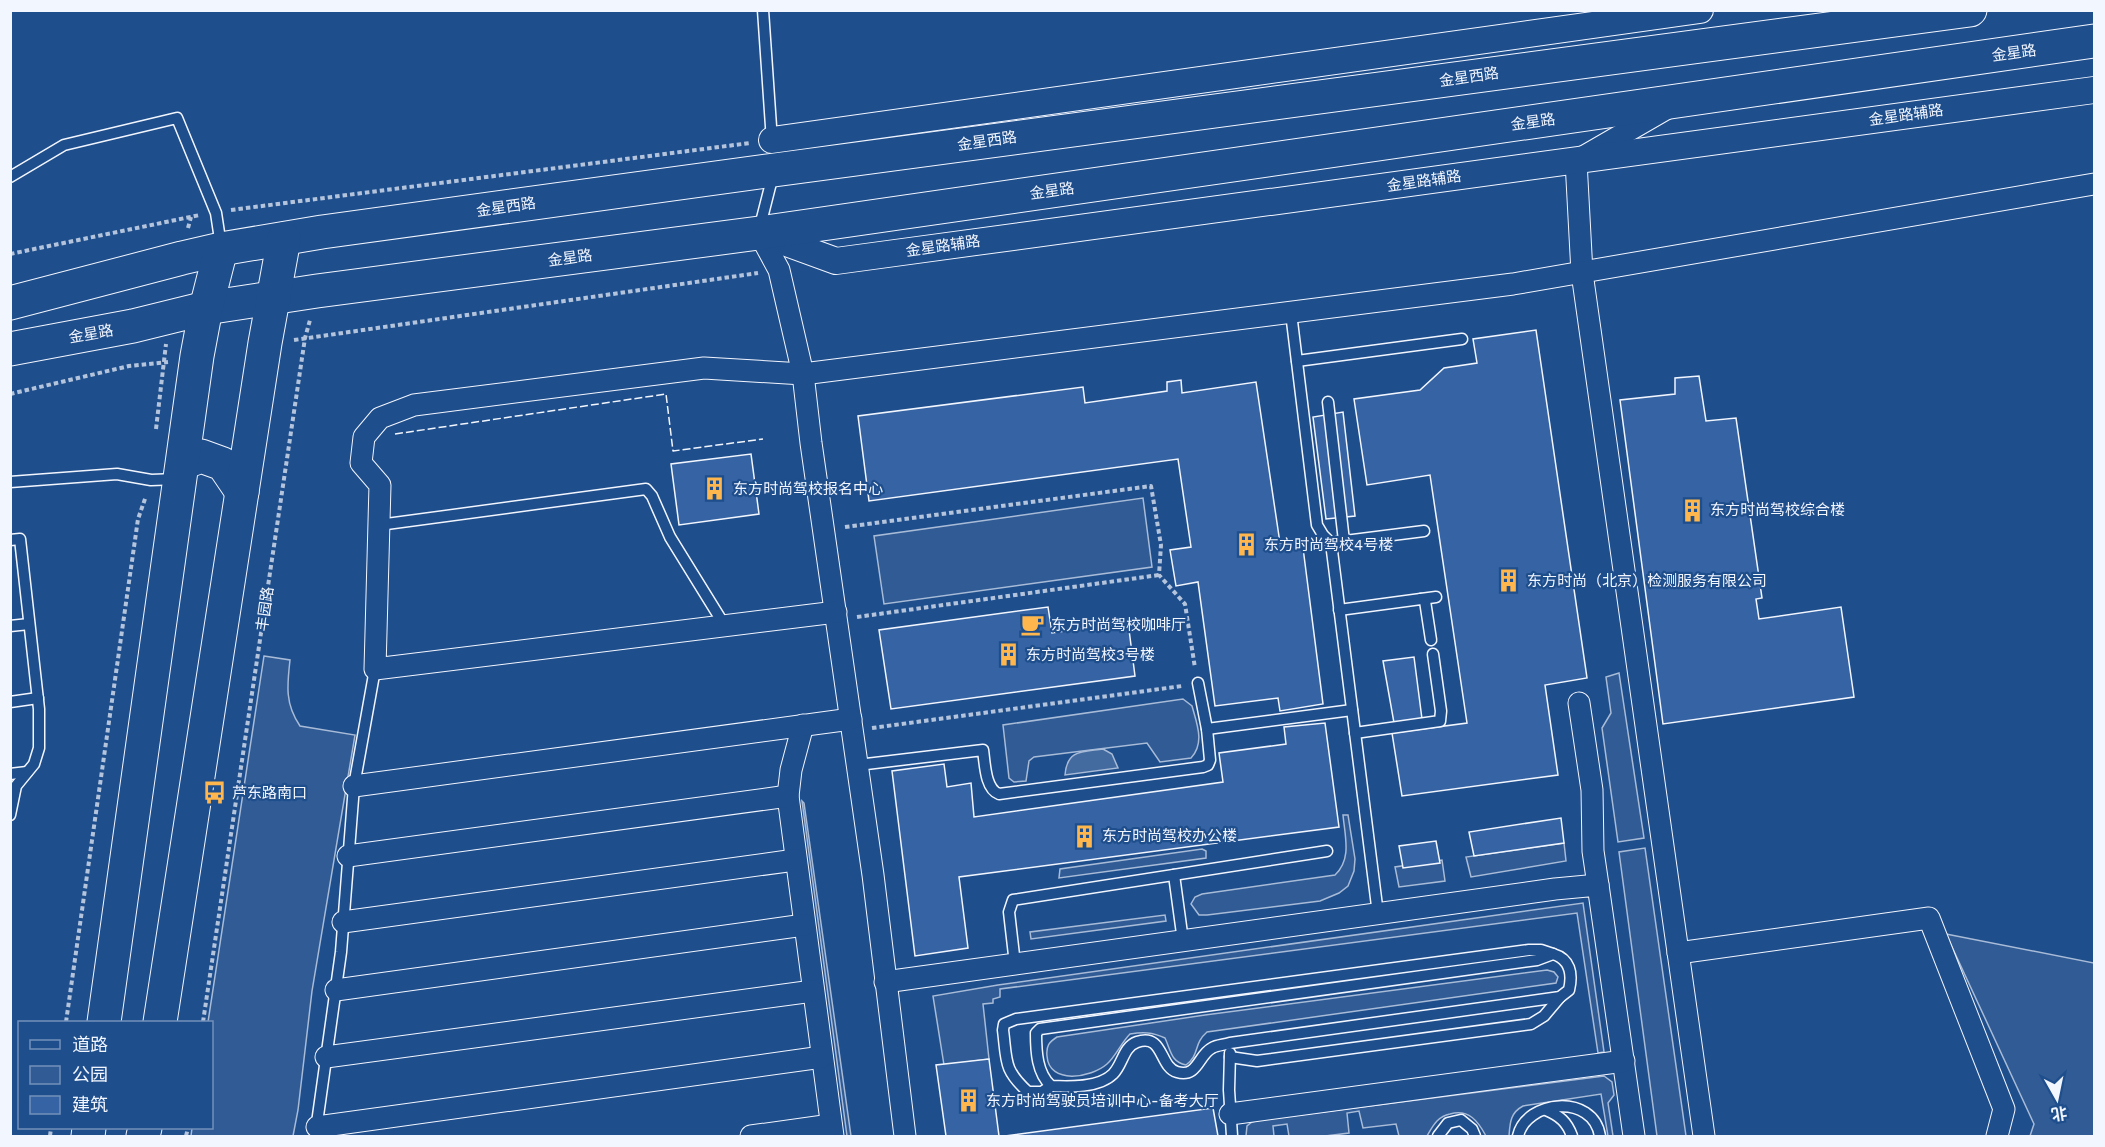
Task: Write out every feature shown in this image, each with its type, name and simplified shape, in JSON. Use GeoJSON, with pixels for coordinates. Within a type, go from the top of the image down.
{"type":"FeatureCollection","features":[{"type":"Feature","properties":{"kind":"main road","name":"金星西路"},"geometry":{"type":"LineString","coordinates":[[10,301],[221,249],[773,155],[1970,10]]}},
{"type":"Feature","properties":{"kind":"main road","name":"金星路"},"geometry":{"type":"LineString","coordinates":[[10,349],[169,318],[206,308],[317,291],[759,233],[2094,41]]}},
{"type":"Feature","properties":{"kind":"main road"},"geometry":{"type":"LineString","coordinates":[[160,1021],[265,343],[284,239]]}},
{"type":"Feature","properties":{"kind":"main road"},"geometry":{"type":"LineString","coordinates":[[104,1021],[171,474],[206,308],[221,249]]}},
{"type":"Feature","properties":{"kind":"main road"},"geometry":{"type":"LineString","coordinates":[[171,474],[201,456],[223,464],[242,492]]}},
{"type":"Feature","properties":{"kind":"street"},"geometry":{"type":"LineString","coordinates":[[773,155],[1700,10]]}},
{"type":"Feature","properties":{"kind":"street","name":"金星路辅路"},"geometry":{"type":"LineString","coordinates":[[759,233],[836,261],[2094,90]]}},
{"type":"Feature","properties":{"kind":"street"},"geometry":{"type":"LineString","coordinates":[[1680,101],[1576,161],[1582,273],[1704,1137]]}},
{"type":"Feature","properties":{"kind":"street"},"geometry":{"type":"LineString","coordinates":[[837,616],[725,626],[375,669],[380,485],[361,463],[363,437],[380,418],[414,405],[704,368],[803,374],[1513,284],[2094,184]]}},
{"type":"Feature","properties":{"kind":"street"},"geometry":{"type":"LineString","coordinates":[[759,233],[779,270],[803,374],[858,765],[905,1137]]}},
{"type":"Feature","properties":{"kind":"street"},"geometry":{"type":"LineString","coordinates":[[1578,703],[1592,790],[1593,851],[1634,1137]]}},
{"type":"Feature","properties":{"kind":"street"},"geometry":{"type":"LineString","coordinates":[[354,786],[803,725],[852,725]]}},
{"type":"Feature","properties":{"kind":"street"},"geometry":{"type":"LineString","coordinates":[[751,1137],[832,1131],[788,796],[791,770],[803,725]]}},
{"type":"Feature","properties":{"kind":"street"},"geometry":{"type":"LineString","coordinates":[[348,856],[788,796]]}},
{"type":"Feature","properties":{"kind":"street"},"geometry":{"type":"LineString","coordinates":[[343,922],[795,860]]}},
{"type":"Feature","properties":{"kind":"street"},"geometry":{"type":"LineString","coordinates":[[885,982],[1555,889],[1598,885]]}},
{"type":"Feature","properties":{"kind":"street"},"geometry":{"type":"LineString","coordinates":[[1678,953],[1929,918],[2004,1109],[1998,1137]]}},
{"type":"Feature","properties":{"kind":"street"},"geometry":{"type":"LineString","coordinates":[[336,990],[804,925]]}},
{"type":"Feature","properties":{"kind":"street"},"geometry":{"type":"LineString","coordinates":[[326,1058],[813,991]]}},
{"type":"Feature","properties":{"kind":"street"},"geometry":{"type":"LineString","coordinates":[[316,1132],[822,1057]]}},
{"type":"Feature","properties":{"kind":"street"},"geometry":{"type":"LineString","coordinates":[[1230,1114],[1624,1061]]}},
{"type":"Feature","properties":{"kind":"lane"},"geometry":{"type":"LineString","coordinates":[[759,233],[773,155],[763,10]]}},
{"type":"Feature","properties":{"kind":"lane"},"geometry":{"type":"LineString","coordinates":[[10,177],[64,145],[177,118],[216,213],[221,249]]}},
{"type":"Feature","properties":{"kind":"lane"},"geometry":{"type":"LineString","coordinates":[[1291,313],[1317,525],[1323,536],[1331,543],[1378,914]]}},
{"type":"Feature","properties":{"kind":"lane"},"geometry":{"type":"LineString","coordinates":[[1297,361],[1462,339]]}},
{"type":"Feature","properties":{"kind":"lane"},"geometry":{"type":"LineString","coordinates":[[1328,402],[1344,541]]}},
{"type":"Feature","properties":{"kind":"lane"},"geometry":{"type":"LineString","coordinates":[[10,482],[117,474],[171,474]]}},
{"type":"Feature","properties":{"kind":"lane"},"geometry":{"type":"LineString","coordinates":[[379,525],[646,489],[652,496],[670,537],[725,626]]}},
{"type":"Feature","properties":{"kind":"lane"},"geometry":{"type":"LineString","coordinates":[[1331,543],[1424,531]]}},
{"type":"Feature","properties":{"kind":"lane"},"geometry":{"type":"LineString","coordinates":[[10,540],[20,539],[38,698],[39,748],[34,764],[16,786],[10,815]]}},
{"type":"Feature","properties":{"kind":"lane"},"geometry":{"type":"LineString","coordinates":[[1339,610],[1436,597]]}},
{"type":"Feature","properties":{"kind":"lane"},"geometry":{"type":"LineString","coordinates":[[1421,599],[1425,601],[1431,640]]}},
{"type":"Feature","properties":{"kind":"lane"},"geometry":{"type":"LineString","coordinates":[[10,626],[29,624]]}},
{"type":"Feature","properties":{"kind":"lane"},"geometry":{"type":"LineString","coordinates":[[1355,733],[1440,721],[1441,711],[1433,654]]}},
{"type":"Feature","properties":{"kind":"lane"},"geometry":{"type":"LineString","coordinates":[[316,1132],[336,990],[354,786],[375,669]]}},
{"type":"Feature","properties":{"kind":"lane"},"geometry":{"type":"LineString","coordinates":[[858,765],[983,750],[989,783],[999,794],[1203,767],[1208,765],[1210,760],[1207,729],[1198,683]]}},
{"type":"Feature","properties":{"kind":"lane"},"geometry":{"type":"LineString","coordinates":[[10,702],[38,698]]}},
{"type":"Feature","properties":{"kind":"lane"},"geometry":{"type":"LineString","coordinates":[[1207,729],[1352,710]]}},
{"type":"Feature","properties":{"kind":"lane"},"geometry":{"type":"LineString","coordinates":[[10,774],[27,772]]}},
{"type":"Feature","properties":{"kind":"lane"},"geometry":{"type":"LineString","coordinates":[[1015,964],[1009,912],[1013,900],[1327,851]]}},
{"type":"Feature","properties":{"kind":"lane"},"geometry":{"type":"LineString","coordinates":[[1174,875],[1183,941]]}},
{"type":"Feature","properties":{"kind":"lane"},"geometry":{"type":"LineString","coordinates":[[1051,1086],[1042,1092],[1028,1092],[1016,1082],[1008,1071],[1004,1024],[1016,1019],[1529,950],[1541,950],[1567,962],[1570,977],[1569,990],[1544,1016],[1531,1024],[1257,1061],[1230,1057]]}},
{"type":"Feature","properties":{"kind":"lane"},"geometry":{"type":"LineString","coordinates":[[1553,954],[1537,960],[1040,1029],[1036,1033],[1036,1044],[1040,1072],[1051,1086],[1065,1087],[1104,1080],[1113,1075],[1129,1047],[1141,1041],[1154,1043],[1169,1067],[1179,1073],[1192,1071],[1212,1048],[1230,1043],[1560,997]]}},
{"type":"Feature","properties":{"kind":"lane"},"geometry":{"type":"LineString","coordinates":[[1230,1043],[1232,1137]]}},
{"type":"Feature","properties":{"kind":"lane"},"geometry":{"type":"LineString","coordinates":[[1518,1137],[1521,1126],[1530,1116],[1545,1109],[1564,1107],[1581,1108],[1592,1116],[1599,1129],[1600,1137]]}},
{"type":"Feature","properties":{"kind":"lane"},"geometry":{"type":"LineString","coordinates":[[1545,1109],[1558,1115],[1568,1125],[1572,1137]]}},
{"type":"Feature","properties":{"kind":"lane"},"geometry":{"type":"LineString","coordinates":[[1438,1137],[1448,1123],[1461,1120],[1472,1129],[1475,1137]]}},
{"type":"Feature","properties":{"kind":"path"},"geometry":{"type":"LineString","coordinates":[[10,254],[191,217],[329,196],[773,155]]}},
{"type":"Feature","properties":{"kind":"path"},"geometry":{"type":"LineString","coordinates":[[322,232],[329,196]]}},
{"type":"Feature","properties":{"kind":"path"},"geometry":{"type":"LineString","coordinates":[[182,258],[191,217]]}},
{"type":"Feature","properties":{"kind":"path"},"geometry":{"type":"LineString","coordinates":[[265,343],[779,270]]}},
{"type":"Feature","properties":{"kind":"path","name":"丰园路"},"geometry":{"type":"LineString","coordinates":[[203,1021],[305,338],[317,291]]}},
{"type":"Feature","properties":{"kind":"path"},"geometry":{"type":"LineString","coordinates":[[156,433],[169,318]]}},
{"type":"Feature","properties":{"kind":"path"},"geometry":{"type":"LineString","coordinates":[[10,394],[129,366],[164,363],[197,356]]}},
{"type":"Feature","properties":{"kind":"path"},"geometry":{"type":"LineString","coordinates":[[66,1021],[138,519],[171,474]]}},
{"type":"Feature","properties":{"kind":"path"},"geometry":{"type":"LineString","coordinates":[[824,530],[1151,486],[1161,545],[1159,575],[1185,604],[1198,683],[852,725]]}},
{"type":"Feature","properties":{"kind":"path"},"geometry":{"type":"LineString","coordinates":[[837,616],[1159,575]]}},
{"type":"Feature","properties":{"kind":"green space"},"geometry":{"type":"Polygon","coordinates":[[[1143,498],[1152,567],[884,604],[874,536],[1143,498]]]}},
{"type":"Feature","properties":{"kind":"green space"},"geometry":{"type":"Polygon","coordinates":[[[264,656],[290,660],[289,702],[300,726],[355,735],[312,991],[293,1136],[191,1136],[192,1129],[213,1129],[213,1021],[208,1021],[264,656]]]}},
{"type":"Feature","properties":{"kind":"green space"},"geometry":{"type":"Polygon","coordinates":[[[1619,673],[1644,838],[1618,842],[1602,728],[1611,713],[1606,677],[1619,673]]]}},
{"type":"Feature","properties":{"kind":"green space"},"geometry":{"type":"Polygon","coordinates":[[[1183,699],[1192,706],[1199,733],[1198,746],[1191,758],[1160,762],[1147,743],[1034,757],[1029,761],[1026,781],[1014,782],[1009,778],[1003,725],[1183,699]]]}},
{"type":"Feature","properties":{"kind":"green space"},"geometry":{"type":"Polygon","coordinates":[[[802,801],[804,803],[851,1136],[847,1136],[802,801]]]}},
{"type":"Feature","properties":{"kind":"green space"},"geometry":{"type":"Polygon","coordinates":[[[1343,815],[1348,815],[1355,859],[1354,871],[1348,886],[1339,893],[1320,901],[1207,915],[1199,915],[1191,904],[1195,897],[1202,894],[1335,875],[1346,855],[1343,815]]]}},
{"type":"Feature","properties":{"kind":"green space"},"geometry":{"type":"Polygon","coordinates":[[[1564,843],[1566,861],[1471,877],[1466,857],[1564,843]]]}},
{"type":"Feature","properties":{"kind":"green space"},"geometry":{"type":"Polygon","coordinates":[[[1645,848],[1686,1136],[1657,1136],[1619,852],[1645,848]]]}},
{"type":"Feature","properties":{"kind":"green space"},"geometry":{"type":"Polygon","coordinates":[[[1202,849],[1206,851],[1206,858],[1059,878],[1060,869],[1202,849]]]}},
{"type":"Feature","properties":{"kind":"green space"},"geometry":{"type":"Polygon","coordinates":[[[1442,860],[1445,881],[1399,887],[1395,867],[1442,860]]]}},
{"type":"Feature","properties":{"kind":"green space"},"geometry":{"type":"Polygon","coordinates":[[[1583,903],[1604,1052],[1598,1053],[1577,913],[1000,989],[1000,997],[993,999],[993,1003],[983,1004],[989,1059],[944,1065],[933,996],[1583,903]]]}},
{"type":"Feature","properties":{"kind":"green space"},"geometry":{"type":"Polygon","coordinates":[[[1165,915],[1166,921],[1031,939],[1030,932],[1165,915]]]}},
{"type":"Feature","properties":{"kind":"green space"},"geometry":{"type":"Polygon","coordinates":[[[1946,934],[2094,963],[2094,1136],[2030,1136],[2034,1124],[1946,934]]]}},
{"type":"Feature","properties":{"kind":"green space"},"geometry":{"type":"Polygon","coordinates":[[[1547,970],[1554,972],[1558,977],[1556,983],[1207,1032],[1186,1065],[1174,1059],[1165,1038],[1147,1033],[1130,1034],[1107,1064],[1091,1073],[1063,1075],[1049,1065],[1047,1056],[1049,1045],[1057,1037],[1547,970]]]}},
{"type":"Feature","properties":{"kind":"green space"},"geometry":{"type":"Polygon","coordinates":[[[1604,1076],[1612,1082],[1614,1095],[1608,1103],[1613,1136],[1608,1136],[1601,1094],[1523,1106],[1513,1115],[1509,1136],[1486,1136],[1472,1118],[1463,1113],[1457,1113],[1440,1118],[1427,1136],[1399,1136],[1396,1124],[1363,1128],[1359,1111],[1347,1113],[1349,1133],[1289,1136],[1287,1124],[1273,1126],[1274,1136],[1246,1136],[1247,1126],[1260,1120],[1604,1076]]]}},
{"type":"Feature","properties":{"kind":"shaded area"},"geometry":{"type":"Polygon","coordinates":[[[1103,749],[1112,754],[1118,768],[1065,775],[1069,760],[1077,753],[1103,749]]]}},
{"type":"Feature","properties":{"kind":"building","name":"东方时尚（北京）检测服务有限公司"},"geometry":{"type":"Polygon","coordinates":[[[1536,330],[1587,678],[1545,685],[1558,775],[1402,796],[1392,733],[1467,723],[1430,475],[1367,485],[1354,399],[1420,390],[1444,368],[1477,363],[1473,339],[1536,330]]]}},
{"type":"Feature","properties":{"kind":"building","name":"东方时尚驾校综合楼"},"geometry":{"type":"Polygon","coordinates":[[[1699,376],[1706,421],[1736,418],[1762,598],[1756,599],[1759,619],[1841,607],[1854,697],[1663,724],[1620,400],[1675,394],[1675,378],[1699,376]]]}},
{"type":"Feature","properties":{"kind":"building","name":"东方时尚驾校4号楼"},"geometry":{"type":"Polygon","coordinates":[[[1181,380],[1182,393],[1256,382],[1280,543],[1302,540],[1323,704],[1280,711],[1278,698],[1215,706],[1198,582],[1176,586],[1170,550],[1191,547],[1178,459],[869,501],[858,416],[1083,387],[1085,403],[1167,391],[1167,382],[1181,380]]]}},
{"type":"Feature","properties":{"kind":"building"},"geometry":{"type":"Polygon","coordinates":[[[1343,412],[1355,516],[1326,519],[1313,417],[1343,412]]]}},
{"type":"Feature","properties":{"kind":"building","name":"东方时尚驾校报名中心"},"geometry":{"type":"Polygon","coordinates":[[[751,454],[759,514],[679,525],[671,464],[751,454]]]}},
{"type":"Feature","properties":{"kind":"building","name":"东方时尚驾校3号楼"},"geometry":{"type":"Polygon","coordinates":[[[1048,607],[1052,633],[1128,622],[1135,676],[891,709],[879,630],[1048,607]]]}},
{"type":"Feature","properties":{"kind":"building"},"geometry":{"type":"Polygon","coordinates":[[[1414,657],[1422,719],[1394,723],[1383,661],[1414,657]]]}},
{"type":"Feature","properties":{"kind":"building","name":"东方时尚驾校办公楼"},"geometry":{"type":"Polygon","coordinates":[[[1325,723],[1339,827],[959,877],[968,948],[915,956],[892,771],[944,764],[947,787],[971,783],[974,817],[1223,782],[1219,753],[1286,744],[1284,727],[1325,723]]]}},
{"type":"Feature","properties":{"kind":"building"},"geometry":{"type":"Polygon","coordinates":[[[1561,818],[1564,843],[1474,856],[1469,832],[1561,818]]]}},
{"type":"Feature","properties":{"kind":"building"},"geometry":{"type":"Polygon","coordinates":[[[1436,841],[1440,863],[1403,868],[1399,846],[1436,841]]]}},
{"type":"Feature","properties":{"kind":"building","name":"东方时尚驾驶员培训中心-备考大厅"},"geometry":{"type":"Polygon","coordinates":[[[989,1059],[999,1136],[946,1136],[936,1065],[989,1059]]]}},
{"type":"Feature","properties":{"kind":"building","name":"东方时尚驾驶员培训中心-备考大厅"},"geometry":{"type":"Polygon","coordinates":[[[1213,1108],[1218,1136],[1005,1136],[1213,1108]]]}},
{"type":"Feature","properties":{"kind":"fence"},"geometry":{"type":"LineString","coordinates":[[395,434],[666,394],[673,451],[763,439]]}},
{"type":"Feature","properties":{"kind":"place","name":"东方时尚驾校报名中心"},"geometry":{"type":"Point","coordinates":[715,489]}},
{"type":"Feature","properties":{"kind":"place","name":"东方时尚驾校综合楼"},"geometry":{"type":"Point","coordinates":[1692,510]}},
{"type":"Feature","properties":{"kind":"place","name":"东方时尚驾校4号楼"},"geometry":{"type":"Point","coordinates":[1246,545]}},
{"type":"Feature","properties":{"kind":"place","name":"东方时尚（北京）检测服务有限公司"},"geometry":{"type":"Point","coordinates":[1509,581]}},
{"type":"Feature","properties":{"kind":"place","name":"东方时尚驾校咖啡厅"},"geometry":{"type":"Point","coordinates":[1033,625]}},
{"type":"Feature","properties":{"kind":"place","name":"东方时尚驾校3号楼"},"geometry":{"type":"Point","coordinates":[1008,655]}},
{"type":"Feature","properties":{"kind":"place","name":"芦东路南口"},"geometry":{"type":"Point","coordinates":[214,793]}},
{"type":"Feature","properties":{"kind":"place","name":"东方时尚驾校办公楼"},"geometry":{"type":"Point","coordinates":[1084,836]}},
{"type":"Feature","properties":{"kind":"place","name":"东方时尚驾驶员培训中心-备考大厅"},"geometry":{"type":"Point","coordinates":[968,1101]}}]}
